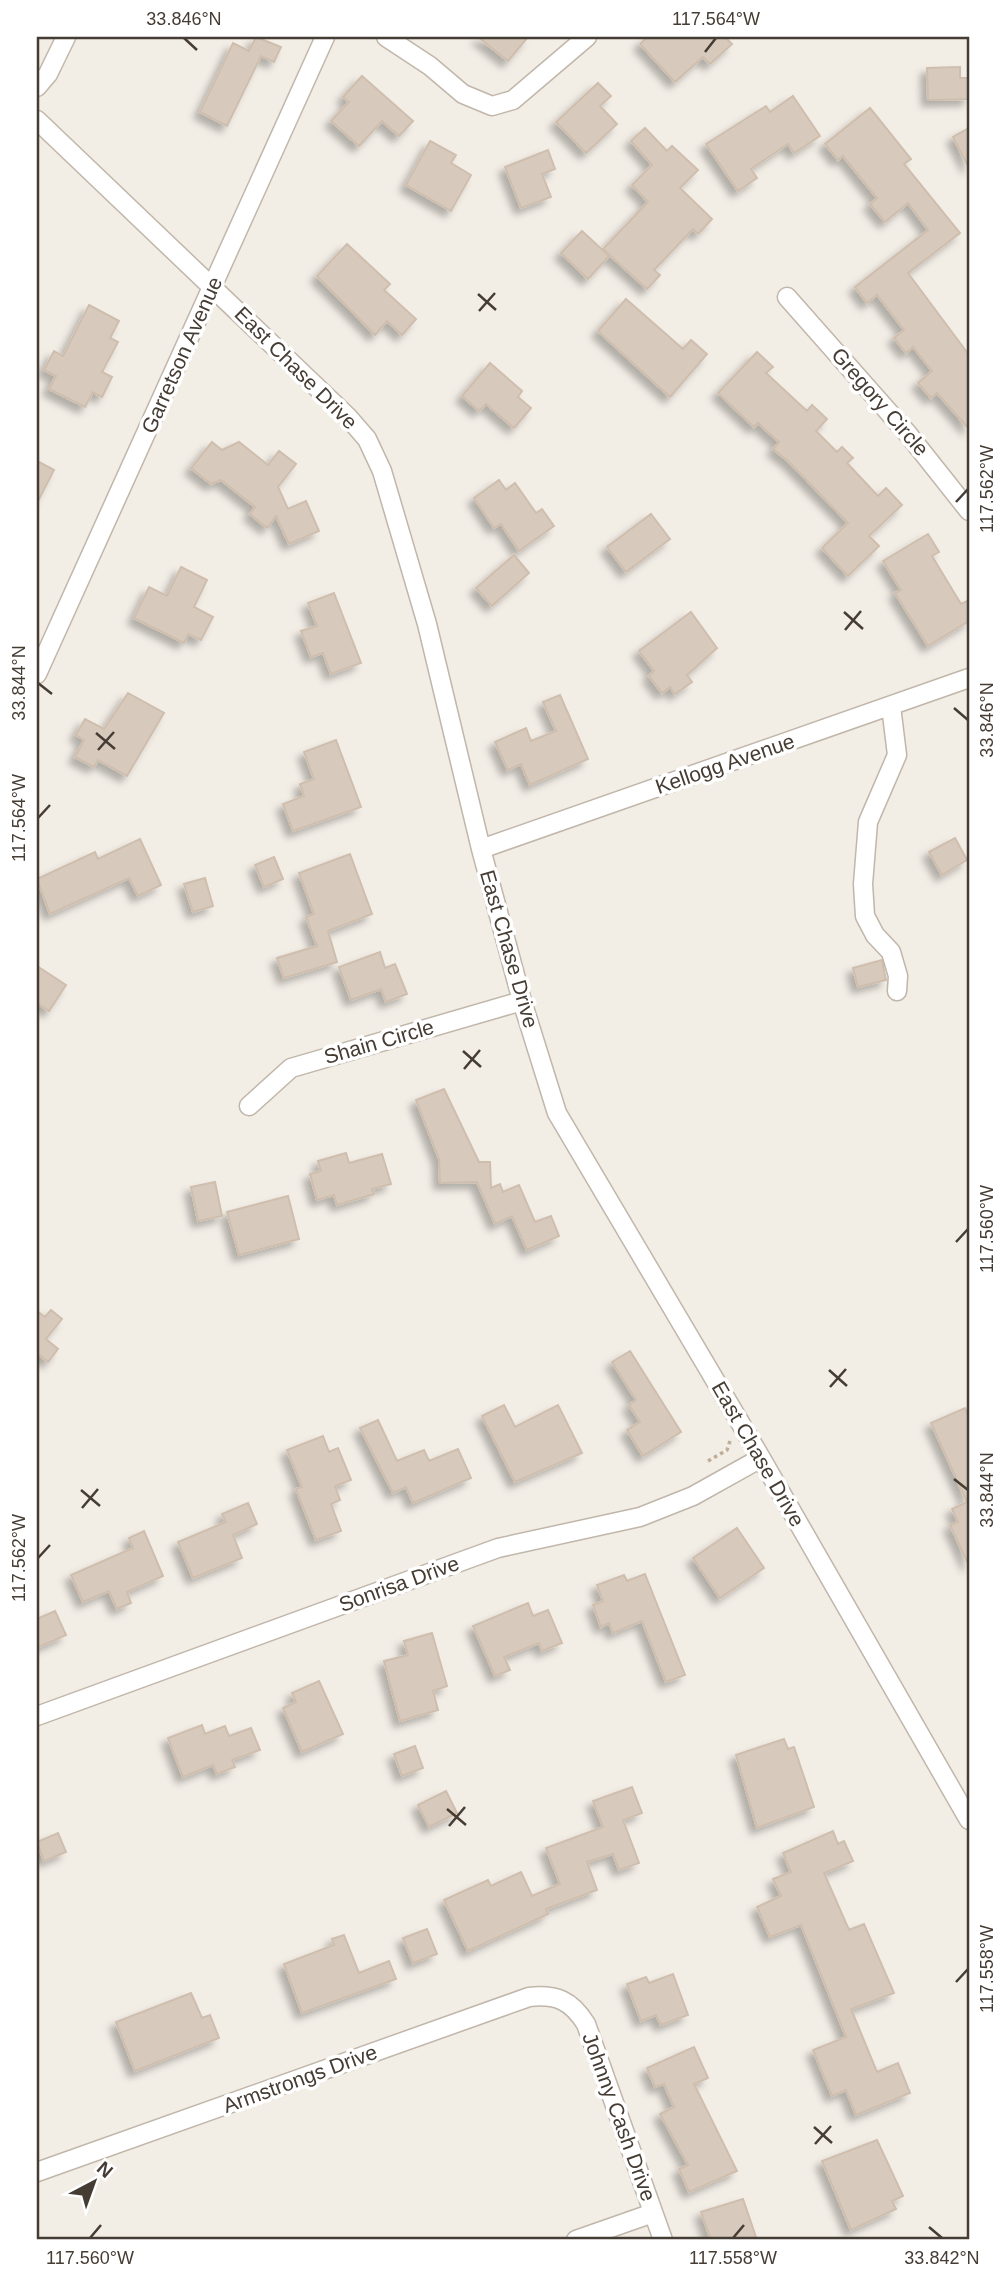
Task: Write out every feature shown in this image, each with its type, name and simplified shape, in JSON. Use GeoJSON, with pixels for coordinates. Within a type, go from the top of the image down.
{"type":"FeatureCollection","features":[{"type":"Feature","properties":{"kind":"street"},"geometry":{"type":"LineString","coordinates":[[37,87],[48,74],[66,37]]}},
{"type":"Feature","properties":{"kind":"street","name":"Garretson Avenue"},"geometry":{"type":"LineString","coordinates":[[37,674],[325,37]]}},
{"type":"Feature","properties":{"kind":"street"},"geometry":{"type":"LineString","coordinates":[[386,37],[430,66],[463,94],[492,106],[513,100],[587,37]]}},
{"type":"Feature","properties":{"kind":"street","name":"East Chase Drive"},"geometry":{"type":"LineString","coordinates":[[37,120],[212,285],[347,416],[367,439],[381,467],[427,624],[481,849],[522,1002],[557,1113],[761,1458],[969,1820]]}},
{"type":"Feature","properties":{"kind":"street","name":"Gregory Circle"},"geometry":{"type":"LineString","coordinates":[[787,297],[908,434],[969,511]]}},
{"type":"Feature","properties":{"kind":"street","name":"Kellogg Avenue"},"geometry":{"type":"LineString","coordinates":[[481,849],[969,678]]}},
{"type":"Feature","properties":{"kind":"street"},"geometry":{"type":"LineString","coordinates":[[891,706],[897,755],[868,822],[863,884],[865,916],[875,935],[891,952],[898,976],[897,990]]}},
{"type":"Feature","properties":{"kind":"street","name":"Shain Circle"},"geometry":{"type":"LineString","coordinates":[[249,1106],[291,1068],[522,1002]]}},
{"type":"Feature","properties":{"kind":"street","name":"Sonrisa Drive"},"geometry":{"type":"LineString","coordinates":[[37,1716],[498,1548],[640,1517],[693,1496],[761,1458]]}},
{"type":"Feature","properties":{"kind":"street","name":"Armstrongs Drive"},"geometry":{"type":"LineString","coordinates":[[37,2172],[529,1997],[549,1995],[564,2000]]}},
{"type":"Feature","properties":{"kind":"street","name":"Johnny Cash Drive"},"geometry":{"type":"LineString","coordinates":[[564,2000],[577,2010],[586,2024],[663,2240]]}},
{"type":"Feature","properties":{"kind":"street"},"geometry":{"type":"LineString","coordinates":[[576,2240],[653,2213]]}},
{"type":"Feature","properties":{"kind":"building"},"geometry":{"type":"Polygon","coordinates":[[[256,37],[281,47],[274,62],[261,56],[227,126],[200,112],[233,43],[249,51],[256,37]]]}},
{"type":"Feature","properties":{"kind":"building"},"geometry":{"type":"Polygon","coordinates":[[[478,37],[528,37],[508,61],[478,37]]]}},
{"type":"Feature","properties":{"kind":"building"},"geometry":{"type":"Polygon","coordinates":[[[647,37],[725,37],[732,44],[710,64],[703,57],[675,82],[640,44],[647,37]]]}},
{"type":"Feature","properties":{"kind":"building"},"geometry":{"type":"Polygon","coordinates":[[[960,67],[960,78],[969,78],[969,99],[928,100],[927,68],[960,67]]]}},
{"type":"Feature","properties":{"kind":"building"},"geometry":{"type":"Polygon","coordinates":[[[362,76],[413,121],[399,136],[382,121],[359,146],[331,121],[349,102],[343,97],[362,76]]]}},
{"type":"Feature","properties":{"kind":"building"},"geometry":{"type":"Polygon","coordinates":[[[598,83],[611,96],[600,106],[617,124],[586,153],[556,122],[598,83]]]}},
{"type":"Feature","properties":{"kind":"building"},"geometry":{"type":"Polygon","coordinates":[[[793,96],[820,136],[794,153],[788,144],[751,169],[757,178],[738,191],[706,144],[766,106],[770,112],[793,96]]]}},
{"type":"Feature","properties":{"kind":"building"},"geometry":{"type":"Polygon","coordinates":[[[870,108],[911,159],[904,164],[960,233],[908,273],[969,355],[969,429],[937,393],[931,398],[918,383],[932,371],[913,347],[906,353],[894,338],[904,330],[877,295],[867,303],[855,287],[928,230],[908,203],[885,222],[870,204],[877,198],[843,156],[838,160],[825,144],[870,108]]]}},
{"type":"Feature","properties":{"kind":"building"},"geometry":{"type":"Polygon","coordinates":[[[645,128],[667,151],[672,146],[698,170],[680,188],[712,219],[698,234],[693,229],[654,270],[660,275],[647,289],[603,249],[648,202],[632,185],[652,165],[631,141],[645,128]]]}},
{"type":"Feature","properties":{"kind":"building"},"geometry":{"type":"Polygon","coordinates":[[[969,128],[969,168],[953,137],[969,128]]]}},
{"type":"Feature","properties":{"kind":"building"},"geometry":{"type":"Polygon","coordinates":[[[430,141],[456,155],[451,163],[471,175],[451,211],[406,185],[430,141]]]}},
{"type":"Feature","properties":{"kind":"building"},"geometry":{"type":"Polygon","coordinates":[[[548,150],[555,169],[542,174],[551,197],[521,208],[505,167],[548,150]]]}},
{"type":"Feature","properties":{"kind":"building"},"geometry":{"type":"Polygon","coordinates":[[[582,231],[609,256],[588,279],[561,253],[582,231]]]}},
{"type":"Feature","properties":{"kind":"building"},"geometry":{"type":"Polygon","coordinates":[[[347,244],[390,284],[384,290],[416,319],[402,335],[387,321],[375,335],[317,276],[347,244]]]}},
{"type":"Feature","properties":{"kind":"building"},"geometry":{"type":"Polygon","coordinates":[[[626,299],[683,349],[691,340],[707,354],[670,397],[598,331],[626,299]]]}},
{"type":"Feature","properties":{"kind":"building"},"geometry":{"type":"Polygon","coordinates":[[[89,305],[119,321],[110,338],[118,342],[102,372],[112,377],[102,397],[93,392],[85,407],[49,389],[56,376],[44,370],[54,351],[63,356],[89,305]]]}},
{"type":"Feature","properties":{"kind":"building"},"geometry":{"type":"Polygon","coordinates":[[[757,352],[773,367],[766,373],[807,411],[812,405],[827,419],[816,431],[837,452],[842,447],[853,458],[847,463],[878,496],[886,488],[902,505],[869,536],[879,546],[848,576],[822,548],[848,523],[773,449],[779,442],[758,423],[754,427],[718,393],[757,352]]]}},
{"type":"Feature","properties":{"kind":"building"},"geometry":{"type":"Polygon","coordinates":[[[490,363],[522,391],[518,397],[531,408],[514,428],[486,404],[479,411],[462,396],[490,363]]]}},
{"type":"Feature","properties":{"kind":"building"},"geometry":{"type":"Polygon","coordinates":[[[212,442],[222,450],[239,442],[268,465],[279,451],[296,464],[278,487],[288,509],[306,501],[319,531],[289,544],[276,516],[267,528],[250,514],[255,507],[221,480],[211,484],[191,468],[212,442]]]}},
{"type":"Feature","properties":{"kind":"building"},"geometry":{"type":"Polygon","coordinates":[[[37,461],[54,470],[37,503],[37,461]]]}},
{"type":"Feature","properties":{"kind":"building"},"geometry":{"type":"Polygon","coordinates":[[[499,480],[506,490],[515,483],[536,513],[542,509],[554,526],[519,551],[501,524],[494,528],[474,498],[499,480]]]}},
{"type":"Feature","properties":{"kind":"building"},"geometry":{"type":"Polygon","coordinates":[[[651,514],[670,539],[626,572],[607,547],[651,514]]]}},
{"type":"Feature","properties":{"kind":"building"},"geometry":{"type":"Polygon","coordinates":[[[928,534],[939,552],[932,556],[961,604],[969,600],[969,621],[928,646],[895,593],[901,590],[883,561],[928,534]]]}},
{"type":"Feature","properties":{"kind":"building"},"geometry":{"type":"Polygon","coordinates":[[[514,555],[529,573],[492,606],[476,588],[514,555]]]}},
{"type":"Feature","properties":{"kind":"building"},"geometry":{"type":"Polygon","coordinates":[[[181,567],[207,580],[194,607],[213,617],[201,640],[188,634],[184,643],[134,618],[149,587],[167,596],[181,567]]]}},
{"type":"Feature","properties":{"kind":"building"},"geometry":{"type":"Polygon","coordinates":[[[334,593],[361,663],[331,674],[323,653],[311,657],[301,631],[317,626],[308,603],[334,593]]]}},
{"type":"Feature","properties":{"kind":"building"},"geometry":{"type":"Polygon","coordinates":[[[691,612],[717,648],[687,675],[692,682],[675,694],[670,687],[662,693],[649,676],[654,671],[639,651],[691,612]]]}},
{"type":"Feature","properties":{"kind":"building"},"geometry":{"type":"Polygon","coordinates":[[[128,693],[164,713],[127,776],[98,760],[94,767],[75,757],[84,740],[76,735],[85,719],[104,729],[128,693]]]}},
{"type":"Feature","properties":{"kind":"building"},"geometry":{"type":"Polygon","coordinates":[[[560,695],[588,759],[530,785],[521,764],[508,770],[495,742],[526,728],[531,741],[556,731],[543,702],[560,695]]]}},
{"type":"Feature","properties":{"kind":"building"},"geometry":{"type":"Polygon","coordinates":[[[336,740],[361,807],[293,831],[283,804],[304,796],[300,784],[314,779],[304,752],[336,740]]]}},
{"type":"Feature","properties":{"kind":"building"},"geometry":{"type":"Polygon","coordinates":[[[955,838],[967,860],[942,875],[929,852],[955,838]]]}},
{"type":"Feature","properties":{"kind":"building"},"geometry":{"type":"Polygon","coordinates":[[[140,839],[161,885],[138,896],[129,878],[50,914],[37,879],[95,852],[98,859],[140,839]]]}},
{"type":"Feature","properties":{"kind":"building"},"geometry":{"type":"Polygon","coordinates":[[[350,854],[372,914],[328,931],[337,962],[284,978],[277,958],[317,946],[306,917],[314,914],[299,873],[350,854]]]}},
{"type":"Feature","properties":{"kind":"building"},"geometry":{"type":"Polygon","coordinates":[[[274,857],[283,879],[264,887],[255,865],[274,857]]]}},
{"type":"Feature","properties":{"kind":"building"},"geometry":{"type":"Polygon","coordinates":[[[205,878],[213,906],[193,912],[184,884],[205,878]]]}},
{"type":"Feature","properties":{"kind":"building"},"geometry":{"type":"Polygon","coordinates":[[[380,952],[385,968],[395,964],[407,994],[386,1002],[381,989],[351,1000],[339,967],[380,952]]]}},
{"type":"Feature","properties":{"kind":"building"},"geometry":{"type":"Polygon","coordinates":[[[882,960],[886,980],[858,987],[853,968],[882,960]]]}},
{"type":"Feature","properties":{"kind":"building"},"geometry":{"type":"Polygon","coordinates":[[[37,966],[66,985],[49,1011],[37,1003],[37,966]]]}},
{"type":"Feature","properties":{"kind":"building"},"geometry":{"type":"Polygon","coordinates":[[[444,1089],[479,1162],[490,1162],[491,1188],[500,1184],[503,1192],[519,1185],[535,1222],[551,1216],[559,1236],[527,1250],[512,1216],[495,1224],[477,1182],[440,1183],[439,1159],[416,1100],[444,1089]]]}},
{"type":"Feature","properties":{"kind":"building"},"geometry":{"type":"Polygon","coordinates":[[[346,1153],[349,1163],[382,1154],[391,1184],[372,1189],[374,1194],[337,1205],[334,1195],[317,1200],[310,1174],[321,1171],[318,1161],[346,1153]]]}},
{"type":"Feature","properties":{"kind":"building"},"geometry":{"type":"Polygon","coordinates":[[[215,1182],[222,1216],[198,1221],[191,1187],[215,1182]]]}},
{"type":"Feature","properties":{"kind":"building"},"geometry":{"type":"Polygon","coordinates":[[[288,1196],[299,1239],[239,1255],[227,1212],[288,1196]]]}},
{"type":"Feature","properties":{"kind":"building"},"geometry":{"type":"Polygon","coordinates":[[[51,1310],[62,1319],[46,1339],[58,1349],[48,1362],[37,1353],[37,1311],[45,1317],[51,1310]]]}},
{"type":"Feature","properties":{"kind":"building"},"geometry":{"type":"Polygon","coordinates":[[[630,1351],[681,1432],[643,1456],[627,1430],[640,1422],[629,1405],[636,1400],[612,1362],[630,1351]]]}},
{"type":"Feature","properties":{"kind":"building"},"geometry":{"type":"Polygon","coordinates":[[[504,1405],[515,1427],[558,1405],[582,1453],[515,1482],[482,1416],[504,1405]]]}},
{"type":"Feature","properties":{"kind":"building"},"geometry":{"type":"Polygon","coordinates":[[[965,1408],[969,1418],[969,1566],[950,1525],[958,1522],[952,1509],[967,1502],[931,1423],[965,1408]]]}},
{"type":"Feature","properties":{"kind":"building"},"geometry":{"type":"Polygon","coordinates":[[[378,1420],[397,1461],[424,1450],[429,1461],[458,1449],[471,1478],[413,1503],[406,1487],[393,1493],[360,1428],[378,1420]]]}},
{"type":"Feature","properties":{"kind":"building"},"geometry":{"type":"Polygon","coordinates":[[[323,1436],[329,1452],[338,1448],[351,1480],[335,1486],[340,1500],[331,1504],[341,1531],[316,1540],[296,1489],[302,1487],[287,1450],[323,1436]]]}},
{"type":"Feature","properties":{"kind":"building"},"geometry":{"type":"Polygon","coordinates":[[[248,1503],[257,1524],[233,1535],[242,1558],[193,1578],[178,1542],[226,1522],[222,1514],[248,1503]]]}},
{"type":"Feature","properties":{"kind":"building"},"geometry":{"type":"Polygon","coordinates":[[[737,1528],[764,1568],[720,1598],[693,1558],[737,1528]]]}},
{"type":"Feature","properties":{"kind":"building"},"geometry":{"type":"Polygon","coordinates":[[[144,1531],[163,1576],[127,1592],[131,1603],[117,1609],[109,1591],[83,1602],[71,1575],[133,1548],[129,1538],[144,1531]]]}},
{"type":"Feature","properties":{"kind":"building"},"geometry":{"type":"Polygon","coordinates":[[[645,1574],[685,1675],[666,1682],[642,1621],[613,1633],[609,1623],[601,1627],[593,1605],[603,1601],[597,1585],[624,1575],[627,1581],[645,1574]]]}},
{"type":"Feature","properties":{"kind":"building"},"geometry":{"type":"Polygon","coordinates":[[[528,1603],[533,1616],[548,1610],[562,1643],[542,1651],[539,1643],[504,1657],[510,1670],[495,1676],[473,1626],[528,1603]]]}},
{"type":"Feature","properties":{"kind":"building"},"geometry":{"type":"Polygon","coordinates":[[[55,1611],[66,1635],[37,1648],[37,1619],[55,1611]]]}},
{"type":"Feature","properties":{"kind":"building"},"geometry":{"type":"Polygon","coordinates":[[[432,1633],[447,1686],[433,1691],[438,1710],[400,1721],[384,1661],[408,1655],[404,1641],[432,1633]]]}},
{"type":"Feature","properties":{"kind":"building"},"geometry":{"type":"Polygon","coordinates":[[[319,1681],[343,1734],[302,1752],[283,1708],[296,1702],[292,1693],[319,1681]]]}},
{"type":"Feature","properties":{"kind":"building"},"geometry":{"type":"Polygon","coordinates":[[[202,1725],[205,1734],[225,1726],[229,1736],[251,1728],[260,1750],[232,1760],[235,1767],[217,1774],[213,1765],[183,1777],[168,1738],[202,1725]]]}},
{"type":"Feature","properties":{"kind":"building"},"geometry":{"type":"Polygon","coordinates":[[[784,1739],[788,1749],[794,1747],[814,1807],[757,1828],[736,1755],[784,1739]]]}},
{"type":"Feature","properties":{"kind":"building"},"geometry":{"type":"Polygon","coordinates":[[[415,1746],[423,1768],[402,1776],[394,1754],[415,1746]]]}},
{"type":"Feature","properties":{"kind":"building"},"geometry":{"type":"Polygon","coordinates":[[[632,1787],[642,1813],[623,1820],[639,1863],[619,1870],[613,1854],[587,1862],[597,1890],[546,1909],[548,1914],[468,1951],[444,1900],[488,1880],[491,1886],[521,1872],[532,1896],[560,1884],[546,1848],[603,1827],[593,1801],[632,1787]]]}},
{"type":"Feature","properties":{"kind":"building"},"geometry":{"type":"Polygon","coordinates":[[[446,1791],[457,1813],[429,1827],[418,1805],[446,1791]]]}},
{"type":"Feature","properties":{"kind":"building"},"geometry":{"type":"Polygon","coordinates":[[[833,1831],[838,1844],[844,1841],[853,1861],[824,1873],[849,1930],[864,1924],[894,1993],[851,2009],[877,2072],[898,2063],[910,2093],[856,2115],[846,2090],[832,2096],[813,2050],[846,2037],[801,1925],[770,1937],[757,1907],[781,1896],[773,1879],[791,1872],[783,1853],[833,1831]]]}},
{"type":"Feature","properties":{"kind":"building"},"geometry":{"type":"Polygon","coordinates":[[[58,1833],[66,1852],[44,1861],[37,1842],[58,1833]]]}},
{"type":"Feature","properties":{"kind":"building"},"geometry":{"type":"Polygon","coordinates":[[[427,1929],[437,1954],[413,1963],[403,1938],[427,1929]]]}},
{"type":"Feature","properties":{"kind":"building"},"geometry":{"type":"Polygon","coordinates":[[[344,1935],[359,1973],[389,1961],[396,1979],[302,2013],[284,1964],[334,1945],[332,1939],[344,1935]]]}},
{"type":"Feature","properties":{"kind":"building"},"geometry":{"type":"Polygon","coordinates":[[[673,1974],[688,2015],[661,2025],[656,2015],[641,2021],[627,1984],[646,1977],[649,1983],[673,1974]]]}},
{"type":"Feature","properties":{"kind":"building"},"geometry":{"type":"Polygon","coordinates":[[[191,1993],[202,2018],[210,2015],[219,2038],[135,2071],[116,2022],[191,1993]]]}},
{"type":"Feature","properties":{"kind":"building"},"geometry":{"type":"Polygon","coordinates":[[[694,2047],[708,2078],[694,2084],[737,2171],[689,2192],[679,2169],[688,2165],[660,2114],[674,2107],[664,2084],[655,2087],[647,2068],[694,2047]]]}},
{"type":"Feature","properties":{"kind":"building"},"geometry":{"type":"Polygon","coordinates":[[[877,2140],[903,2196],[892,2201],[896,2209],[851,2230],[822,2161],[877,2140]]]}},
{"type":"Feature","properties":{"kind":"building"},"geometry":{"type":"Polygon","coordinates":[[[743,2199],[756,2237],[746,2240],[711,2240],[701,2212],[743,2199]]]}}]}
